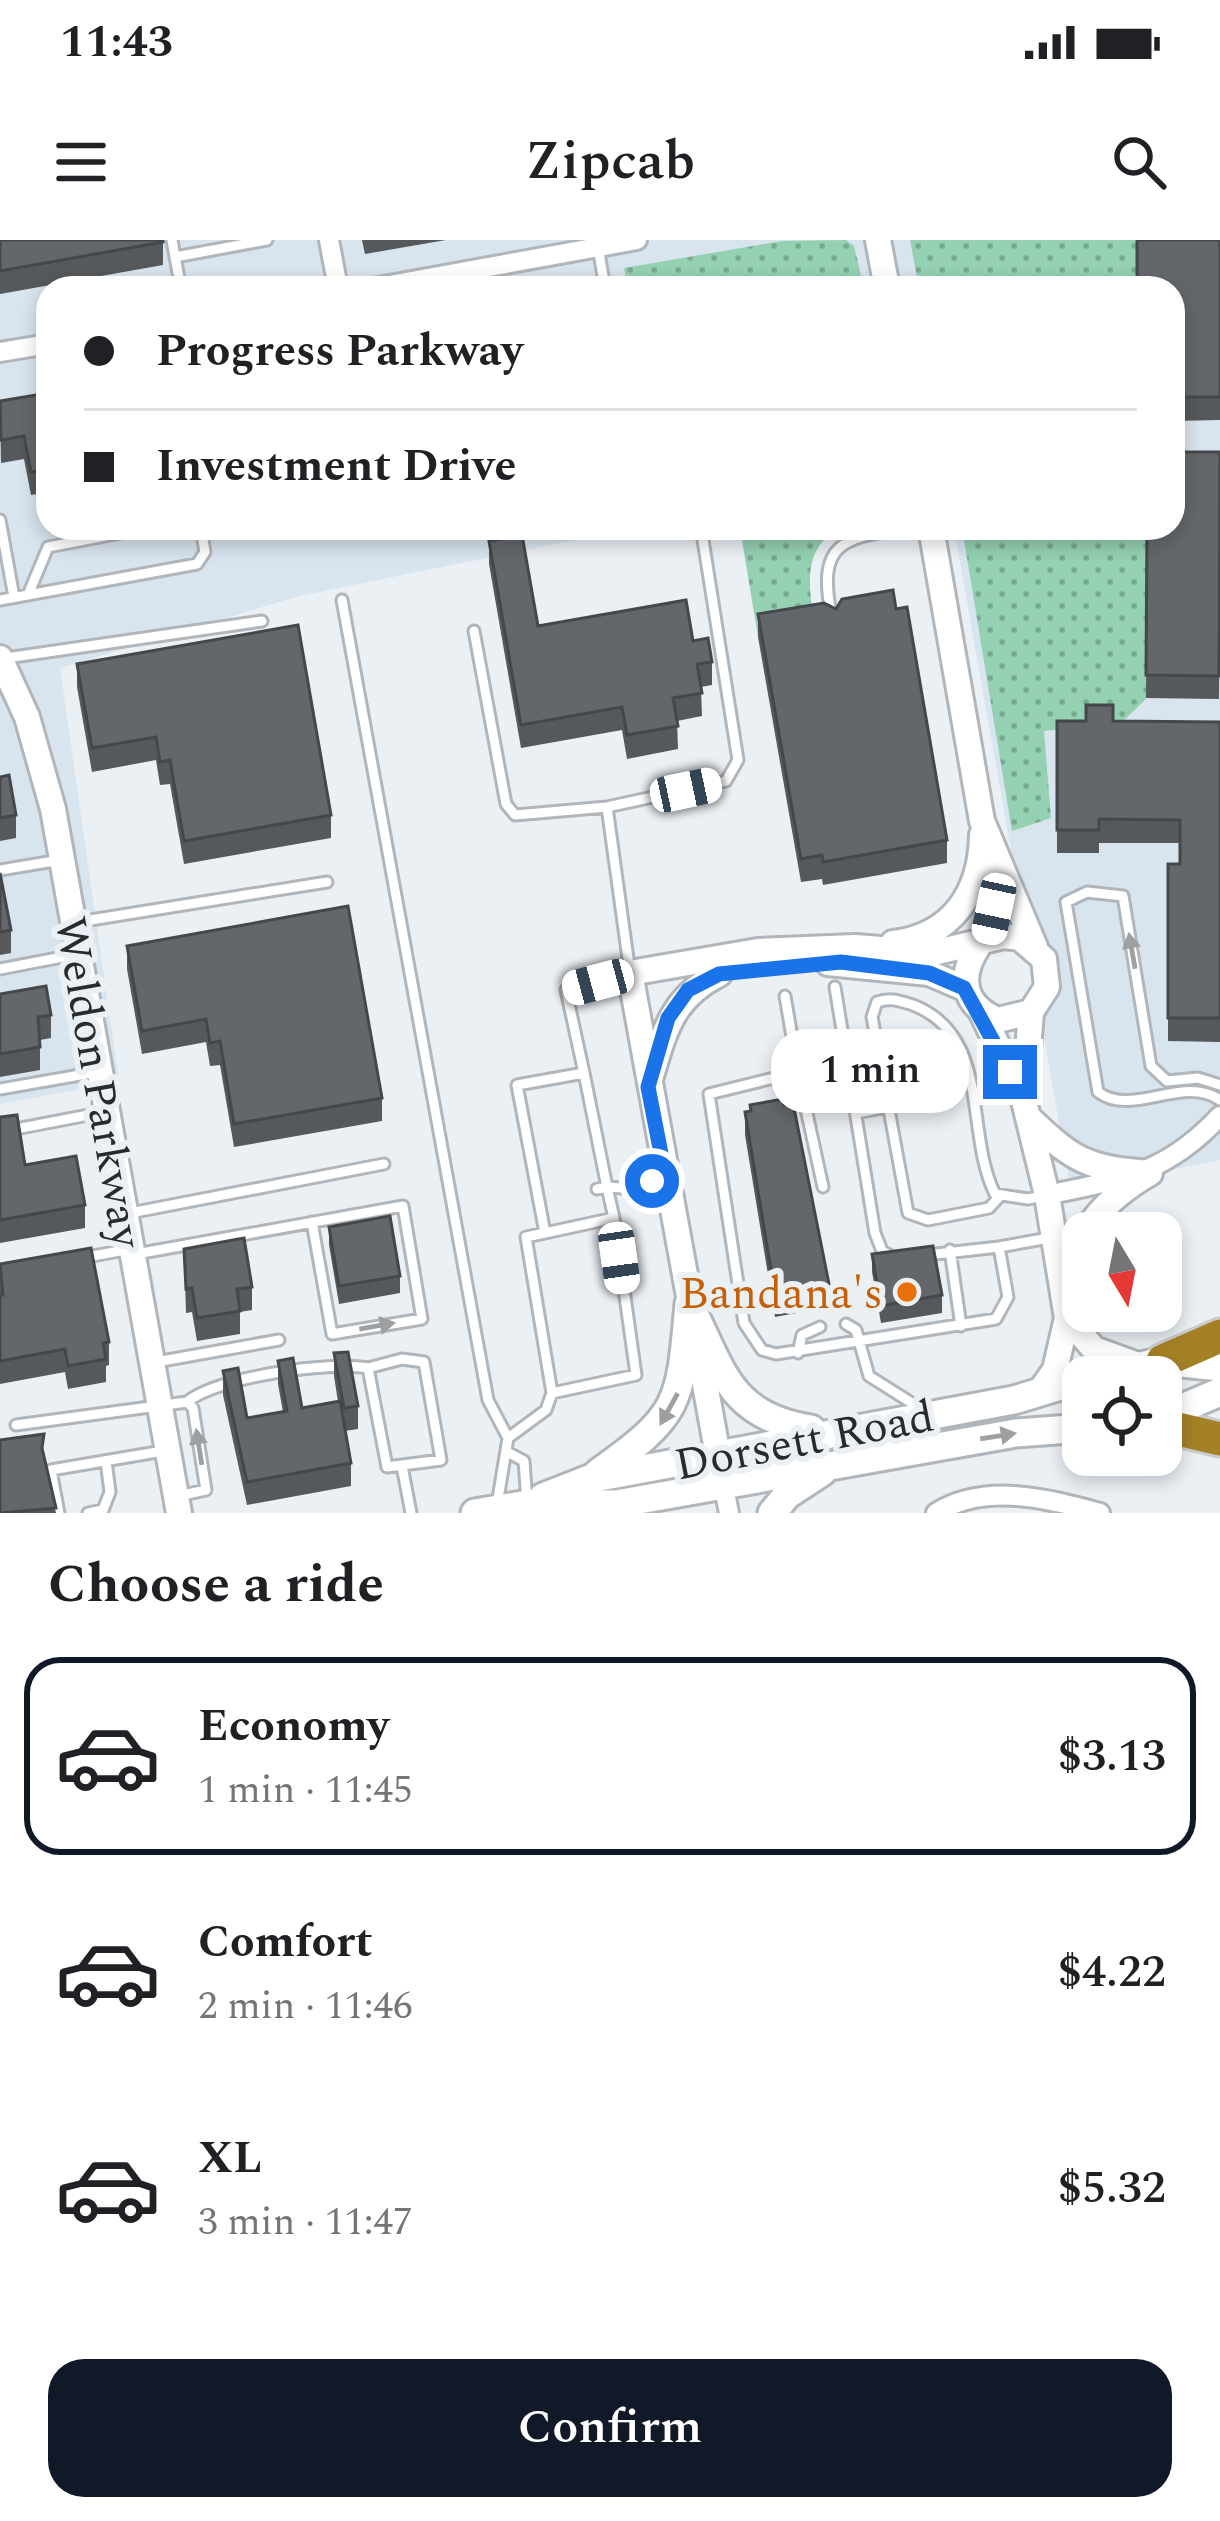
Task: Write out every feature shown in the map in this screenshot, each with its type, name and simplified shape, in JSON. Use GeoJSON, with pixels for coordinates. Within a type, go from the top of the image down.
{"type":"FeatureCollection","features":[{"type":"Feature","properties":{"kind":"highway"},"geometry":{"type":"LineString","coordinates":[[1168,1356],[1220,1336]]}},
{"type":"Feature","properties":{"kind":"highway"},"geometry":{"type":"LineString","coordinates":[[1182,1427],[1220,1439]]}},
{"type":"Feature","properties":{"kind":"main road"},"geometry":{"type":"LineString","coordinates":[[688,1304],[729,1388],[743,1403],[779,1424],[832,1432]]}},
{"type":"Feature","properties":{"kind":"main road"},"geometry":{"type":"LineString","coordinates":[[589,1479],[651,1436],[669,1415],[683,1368],[688,1304]]}},
{"type":"Feature","properties":{"kind":"main road"},"geometry":{"type":"LineString","coordinates":[[1182,1365],[1220,1367]]}},
{"type":"Feature","properties":{"kind":"main road","name":"Dorsett Road"},"geometry":{"type":"LineString","coordinates":[[527,1508],[589,1479],[1062,1386]]}},
{"type":"Feature","properties":{"kind":"main road"},"geometry":{"type":"LineString","coordinates":[[1182,1411],[1220,1392]]}},
{"type":"Feature","properties":{"kind":"main road","name":"Dorsett Road"},"geometry":{"type":"LineString","coordinates":[[486,1511],[616,1504],[1016,1432],[1062,1429]]}},
{"type":"Feature","properties":{"kind":"main road"},"geometry":{"type":"LineString","coordinates":[[772,1513],[787,1495],[841,1462]]}},
{"type":"Feature","properties":{"kind":"main road"},"geometry":{"type":"LineString","coordinates":[[616,1504],[652,1513]]}},
{"type":"Feature","properties":{"kind":"street"},"geometry":{"type":"LineString","coordinates":[[329,240],[336,276]]}},
{"type":"Feature","properties":{"kind":"street"},"geometry":{"type":"LineString","coordinates":[[468,276],[638,240]]}},
{"type":"Feature","properties":{"kind":"street"},"geometry":{"type":"LineString","coordinates":[[878,240],[885,276]]}},
{"type":"Feature","properties":{"kind":"street"},"geometry":{"type":"LineString","coordinates":[[0,352],[36,346]]}},
{"type":"Feature","properties":{"kind":"street"},"geometry":{"type":"LineString","coordinates":[[933,540],[982,821],[1048,973],[1042,1001],[1031,1012],[998,1020],[982,1013]]}},
{"type":"Feature","properties":{"kind":"street","name":"Weldon Parkway"},"geometry":{"type":"LineString","coordinates":[[0,658],[44,767],[174,1507]]}},
{"type":"Feature","properties":{"kind":"street"},"geometry":{"type":"LineString","coordinates":[[630,973],[758,951],[914,940],[946,925],[965,904],[978,874],[982,821]]}},
{"type":"Feature","properties":{"kind":"street"},"geometry":{"type":"LineString","coordinates":[[964,988],[966,964],[983,942],[998,864]]}},
{"type":"Feature","properties":{"kind":"street"},"geometry":{"type":"LineString","coordinates":[[855,947],[925,953],[1021,938],[1035,947]]}},
{"type":"Feature","properties":{"kind":"street"},"geometry":{"type":"LineString","coordinates":[[630,973],[654,981],[841,962],[929,973],[964,988],[982,1013],[1026,1109],[1062,1287]]}},
{"type":"Feature","properties":{"kind":"street"},"geometry":{"type":"LineString","coordinates":[[630,973],[659,1180],[729,1513]]}},
{"type":"Feature","properties":{"kind":"street"},"geometry":{"type":"LineString","coordinates":[[648,1087],[668,1018],[688,990],[719,974]]}},
{"type":"Feature","properties":{"kind":"street"},"geometry":{"type":"LineString","coordinates":[[1031,1012],[1026,1109],[1061,1150],[1094,1169],[1150,1173]]}},
{"type":"Feature","properties":{"kind":"street"},"geometry":{"type":"LineString","coordinates":[[1100,1212],[1118,1193],[1189,1149],[1220,1116]]}},
{"type":"Feature","properties":{"kind":"street"},"geometry":{"type":"LineString","coordinates":[[1047,1195],[1150,1173]]}},
{"type":"Feature","properties":{"kind":"street"},"geometry":{"type":"LineString","coordinates":[[1038,1394],[1055,1370],[1062,1325]]}},
{"type":"Feature","properties":{"kind":"street"},"geometry":{"type":"LineString","coordinates":[[1083,1332],[1094,1349],[1122,1356]]}},
{"type":"Feature","properties":{"kind":"street"},"geometry":{"type":"LineString","coordinates":[[937,1513],[982,1497],[1021,1495],[1100,1513]]}},
{"type":"Feature","properties":{"kind":"lane"},"geometry":{"type":"LineString","coordinates":[[172,240],[179,276]]}},
{"type":"Feature","properties":{"kind":"lane"},"geometry":{"type":"LineString","coordinates":[[175,257],[268,240]]}},
{"type":"Feature","properties":{"kind":"lane"},"geometry":{"type":"LineString","coordinates":[[598,247],[603,276]]}},
{"type":"Feature","properties":{"kind":"lane"},"geometry":{"type":"LineString","coordinates":[[0,520],[14,597]]}},
{"type":"Feature","properties":{"kind":"lane"},"geometry":{"type":"LineString","coordinates":[[28,595],[48,547],[84,540]]}},
{"type":"Feature","properties":{"kind":"lane"},"geometry":{"type":"LineString","coordinates":[[0,600],[197,565],[205,552],[203,540]]}},
{"type":"Feature","properties":{"kind":"lane"},"geometry":{"type":"LineString","coordinates":[[474,631],[506,804],[515,815],[528,818],[607,807],[726,781],[735,772],[703,540]]}},
{"type":"Feature","properties":{"kind":"lane"},"geometry":{"type":"LineString","coordinates":[[833,624],[825,581],[832,554],[851,540]]}},
{"type":"Feature","properties":{"kind":"lane"},"geometry":{"type":"LineString","coordinates":[[342,601],[488,1400],[508,1438],[509,1453],[486,1511]]}},
{"type":"Feature","properties":{"kind":"lane"},"geometry":{"type":"LineString","coordinates":[[0,658],[262,621]]}},
{"type":"Feature","properties":{"kind":"lane"},"geometry":{"type":"LineString","coordinates":[[552,1394],[636,1375],[614,1218],[602,1188],[566,990],[630,973],[607,807]]}},
{"type":"Feature","properties":{"kind":"lane"},"geometry":{"type":"LineString","coordinates":[[0,870],[62,860]]}},
{"type":"Feature","properties":{"kind":"lane"},"geometry":{"type":"LineString","coordinates":[[73,923],[327,882]]}},
{"type":"Feature","properties":{"kind":"lane"},"geometry":{"type":"LineString","coordinates":[[1220,1085],[1198,1078],[1167,1081],[1151,1066],[1123,896],[1087,892],[1066,902],[1099,1092],[1123,1099],[1196,1088],[1220,1100]]}},
{"type":"Feature","properties":{"kind":"lane"},"geometry":{"type":"LineString","coordinates":[[0,969],[78,954]]}},
{"type":"Feature","properties":{"kind":"lane"},"geometry":{"type":"LineString","coordinates":[[836,987],[882,1251],[907,1258],[1054,1237]]}},
{"type":"Feature","properties":{"kind":"lane"},"geometry":{"type":"LineString","coordinates":[[785,996],[823,1187]]}},
{"type":"Feature","properties":{"kind":"lane"},"geometry":{"type":"LineString","coordinates":[[999,1197],[990,1185],[963,1052],[956,1038],[935,1014],[884,999],[877,1002],[872,1017],[904,1204],[914,1218],[989,1208],[999,1197],[1047,1195]]}},
{"type":"Feature","properties":{"kind":"lane"},"geometry":{"type":"LineString","coordinates":[[0,1089],[97,1072]]}},
{"type":"Feature","properties":{"kind":"lane"},"geometry":{"type":"LineString","coordinates":[[798,1072],[715,1089],[706,1102],[744,1323],[762,1350],[798,1353],[996,1319],[1005,1310],[999,1247]]}},
{"type":"Feature","properties":{"kind":"lane"},"geometry":{"type":"LineString","coordinates":[[544,1232],[517,1085],[584,1073]]}},
{"type":"Feature","properties":{"kind":"lane"},"geometry":{"type":"LineString","coordinates":[[856,1113],[888,1107]]}},
{"type":"Feature","properties":{"kind":"lane"},"geometry":{"type":"LineString","coordinates":[[0,1132],[104,1112]]}},
{"type":"Feature","properties":{"kind":"lane"},"geometry":{"type":"LineString","coordinates":[[522,1118],[538,1115]]}},
{"type":"Feature","properties":{"kind":"lane"},"geometry":{"type":"LineString","coordinates":[[526,1141],[540,1140]]}},
{"type":"Feature","properties":{"kind":"lane"},"geometry":{"type":"LineString","coordinates":[[123,1214],[384,1164]]}},
{"type":"Feature","properties":{"kind":"lane"},"geometry":{"type":"LineString","coordinates":[[532,1167],[545,1164]]}},
{"type":"Feature","properties":{"kind":"lane"},"geometry":{"type":"LineString","coordinates":[[602,1188],[627,1185],[646,1175],[659,1180]]}},
{"type":"Feature","properties":{"kind":"lane"},"geometry":{"type":"LineString","coordinates":[[538,1199],[552,1196]]}},
{"type":"Feature","properties":{"kind":"lane"},"geometry":{"type":"LineString","coordinates":[[69,1260],[403,1206],[422,1319],[332,1334],[312,1222]]}},
{"type":"Feature","properties":{"kind":"lane"},"geometry":{"type":"LineString","coordinates":[[508,1438],[546,1410],[552,1394],[526,1237],[614,1218]]}},
{"type":"Feature","properties":{"kind":"lane"},"geometry":{"type":"LineString","coordinates":[[950,1250],[961,1326]]}},
{"type":"Feature","properties":{"kind":"lane"},"geometry":{"type":"LineString","coordinates":[[846,1324],[856,1330],[869,1376],[930,1414]]}},
{"type":"Feature","properties":{"kind":"lane"},"geometry":{"type":"LineString","coordinates":[[798,1353],[802,1334],[820,1327]]}},
{"type":"Feature","properties":{"kind":"lane"},"geometry":{"type":"LineString","coordinates":[[151,1363],[278,1340]]}},
{"type":"Feature","properties":{"kind":"lane"},"geometry":{"type":"LineString","coordinates":[[16,1425],[158,1402],[187,1402],[213,1386],[335,1366],[368,1368],[402,1359],[424,1362],[441,1460],[387,1468],[368,1368]]}},
{"type":"Feature","properties":{"kind":"lane"},"geometry":{"type":"LineString","coordinates":[[174,1507],[206,1490],[193,1408],[187,1402]]}},
{"type":"Feature","properties":{"kind":"lane"},"geometry":{"type":"LineString","coordinates":[[59,1513],[51,1470],[167,1450]]}},
{"type":"Feature","properties":{"kind":"lane"},"geometry":{"type":"LineString","coordinates":[[509,1453],[524,1461],[527,1508]]}},
{"type":"Feature","properties":{"kind":"lane"},"geometry":{"type":"LineString","coordinates":[[88,1513],[103,1510],[110,1492],[106,1461]]}},
{"type":"Feature","properties":{"kind":"lane"},"geometry":{"type":"LineString","coordinates":[[402,1466],[411,1513]]}},
{"type":"Feature","properties":{"kind":"shaded area"},"geometry":{"type":"Polygon","coordinates":[[[0,240],[1220,240],[1220,1160],[1071,1190],[956,540],[1185,540],[1185,276],[36,276],[36,540],[575,540],[299,596],[60,668],[119,1082],[0,1104],[0,240]]]}},
{"type":"Feature","properties":{"kind":"green space"},"geometry":{"type":"Polygon","coordinates":[[[846,240],[854,246],[861,276],[626,276],[624,268],[782,241],[846,240]]]}},
{"type":"Feature","properties":{"kind":"green space"},"geometry":{"type":"Polygon","coordinates":[[[910,240],[1137,240],[1137,276],[917,276],[910,240]]]}},
{"type":"Feature","properties":{"kind":"green space"},"geometry":{"type":"Polygon","coordinates":[[[742,540],[824,540],[811,566],[813,614],[803,629],[758,637],[742,540]]]}},
{"type":"Feature","properties":{"kind":"green space"},"geometry":{"type":"Polygon","coordinates":[[[964,540],[1147,540],[1146,699],[1121,723],[1044,731],[1051,818],[1012,831],[964,540]]]}},
{"type":"Feature","properties":{"kind":"building"},"geometry":{"type":"Polygon","coordinates":[[[0,240],[163,240],[163,242],[0,271],[0,240]]]}},
{"type":"Feature","properties":{"kind":"building"},"geometry":{"type":"Polygon","coordinates":[[[1137,240],[1220,240],[1220,397],[1185,397],[1185,276],[1137,276],[1137,240]]]}},
{"type":"Feature","properties":{"kind":"building"},"geometry":{"type":"Polygon","coordinates":[[[36,395],[36,471],[31,472],[24,436],[1,440],[0,401],[36,395]]]}},
{"type":"Feature","properties":{"kind":"building"},"geometry":{"type":"Polygon","coordinates":[[[1185,452],[1220,452],[1219,676],[1146,675],[1147,540],[1185,540],[1185,452]]]}},
{"type":"Feature","properties":{"kind":"building"},"geometry":{"type":"Polygon","coordinates":[[[523,540],[538,626],[686,600],[693,641],[708,638],[712,662],[697,664],[702,693],[673,698],[678,726],[627,735],[622,707],[521,725],[489,541],[523,540]]]}},
{"type":"Feature","properties":{"kind":"building"},"geometry":{"type":"Polygon","coordinates":[[[893,590],[896,609],[907,607],[947,840],[823,862],[822,855],[801,859],[758,614],[824,603],[836,609],[842,599],[893,590]]]}},
{"type":"Feature","properties":{"kind":"building"},"geometry":{"type":"Polygon","coordinates":[[[298,625],[331,815],[184,841],[170,760],[160,762],[156,737],[92,748],[77,664],[298,625]]]}},
{"type":"Feature","properties":{"kind":"building"},"geometry":{"type":"Polygon","coordinates":[[[1086,705],[1113,705],[1113,721],[1220,722],[1220,1018],[1168,1018],[1168,864],[1180,864],[1180,820],[1099,819],[1099,830],[1057,830],[1057,721],[1086,721],[1086,705]]]}},
{"type":"Feature","properties":{"kind":"building"},"geometry":{"type":"Polygon","coordinates":[[[9,775],[16,815],[0,818],[0,777],[9,775]]]}},
{"type":"Feature","properties":{"kind":"building"},"geometry":{"type":"Polygon","coordinates":[[[0,873],[11,930],[0,932],[0,873]]]}},
{"type":"Feature","properties":{"kind":"building"},"geometry":{"type":"Polygon","coordinates":[[[348,906],[382,1098],[234,1124],[220,1041],[210,1043],[206,1019],[142,1031],[127,946],[348,906]]]}},
{"type":"Feature","properties":{"kind":"building"},"geometry":{"type":"Polygon","coordinates":[[[46,986],[51,1015],[38,1017],[40,1047],[0,1054],[0,994],[46,986]]]}},
{"type":"Feature","properties":{"kind":"building"},"geometry":{"type":"Polygon","coordinates":[[[783,1099],[784,1105],[793,1103],[829,1284],[775,1294],[745,1112],[751,1111],[750,1105],[783,1099]]]}},
{"type":"Feature","properties":{"kind":"building"},"geometry":{"type":"Polygon","coordinates":[[[17,1115],[25,1165],[76,1156],[85,1205],[0,1220],[0,1117],[17,1115]]]}},
{"type":"Feature","properties":{"kind":"building"},"geometry":{"type":"Polygon","coordinates":[[[390,1216],[400,1276],[339,1286],[329,1227],[390,1216]]]}},
{"type":"Feature","properties":{"kind":"building"},"geometry":{"type":"Polygon","coordinates":[[[244,1238],[252,1287],[237,1289],[240,1311],[197,1318],[192,1288],[186,1289],[184,1249],[244,1238]]]}},
{"type":"Feature","properties":{"kind":"building","name":"Bandana's"},"geometry":{"type":"Polygon","coordinates":[[[933,1246],[942,1295],[881,1306],[872,1254],[933,1246]]]}},
{"type":"Feature","properties":{"kind":"building"},"geometry":{"type":"Polygon","coordinates":[[[91,1248],[109,1342],[103,1343],[106,1359],[68,1366],[65,1349],[0,1361],[0,1264],[91,1248]]]}},
{"type":"Feature","properties":{"kind":"building"},"geometry":{"type":"Polygon","coordinates":[[[348,1352],[358,1406],[344,1408],[334,1353],[348,1352]]]}},
{"type":"Feature","properties":{"kind":"building"},"geometry":{"type":"Polygon","coordinates":[[[293,1358],[302,1408],[340,1401],[351,1463],[247,1482],[223,1371],[238,1368],[247,1418],[287,1411],[278,1361],[293,1358]]]}},
{"type":"Feature","properties":{"kind":"building"},"geometry":{"type":"Polygon","coordinates":[[[44,1434],[42,1448],[56,1508],[0,1513],[0,1440],[44,1434]]]}},
{"type":"Feature","properties":{"kind":"place","name":"Bandana's"},"geometry":{"type":"Point","coordinates":[907,1292]}},
{"type":"Feature","properties":{"kind":"route"},"geometry":{"type":"LineString","coordinates":[[652,1181],[666,1179],[648,1087],[668,1018],[688,990],[719,974],[780,964],[841,962],[929,973],[964,988],[982,1013],[1010,1072]]}}]}
